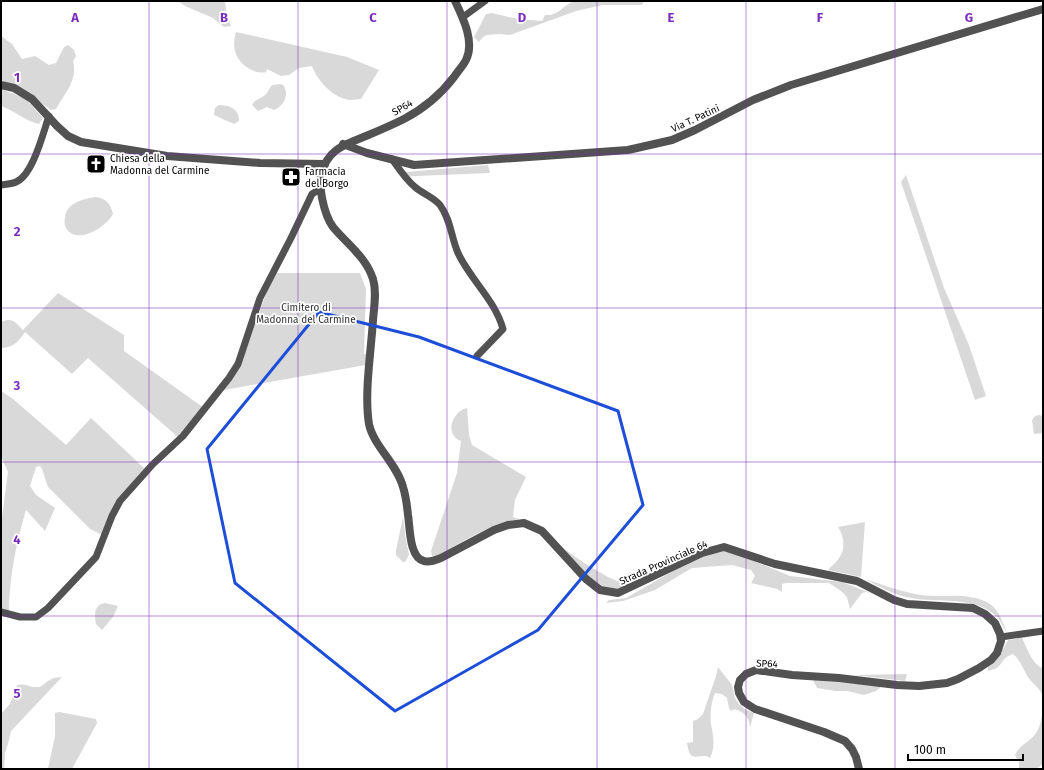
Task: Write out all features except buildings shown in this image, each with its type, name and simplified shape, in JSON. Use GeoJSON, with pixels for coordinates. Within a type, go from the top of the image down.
{"type":"FeatureCollection","features":[{"type":"Feature","properties":{"kind":"street","name":"SP64"},"geometry":{"type":"LineString","coordinates":[[325,164],[332,153],[343,144],[404,119],[431,101],[450,82],[466,60],[470,47],[463,17],[454,1]]}},
{"type":"Feature","properties":{"kind":"street"},"geometry":{"type":"LineString","coordinates":[[463,17],[485,1]]}},
{"type":"Feature","properties":{"kind":"street","name":"Via T. Patini"},"geometry":{"type":"LineString","coordinates":[[343,144],[392,160],[414,165],[628,150],[672,140],[695,130],[753,100],[791,85],[1043,9]]}},
{"type":"Feature","properties":{"kind":"street"},"geometry":{"type":"LineString","coordinates":[[1,85],[14,88],[32,98],[68,136],[81,142],[167,156],[260,163],[325,164]]}},
{"type":"Feature","properties":{"kind":"street"},"geometry":{"type":"LineString","coordinates":[[1,185],[16,182],[24,176],[34,159],[49,116]]}},
{"type":"Feature","properties":{"kind":"street"},"geometry":{"type":"LineString","coordinates":[[392,160],[409,181],[416,188],[439,204],[448,216],[458,253],[475,282],[493,307],[502,324],[503,329],[477,356]]}},
{"type":"Feature","properties":{"kind":"street","name":"Strada Provinciale 64"},"geometry":{"type":"LineString","coordinates":[[325,164],[320,176],[320,189],[325,210],[332,226],[358,253],[374,280],[375,299],[367,400],[369,425],[373,436],[400,477],[406,498],[410,536],[414,551],[424,562],[441,558],[494,530],[508,525],[524,523],[542,531],[586,579],[600,590],[618,593],[702,553],[724,546],[774,564],[857,581],[894,600],[907,604],[973,608],[985,614],[995,623],[1001,638]]}},
{"type":"Feature","properties":{"kind":"street"},"geometry":{"type":"LineString","coordinates":[[1,612],[20,617],[36,617],[48,608],[96,557],[112,516],[120,501],[153,464],[183,436],[229,378],[238,364],[260,298],[292,238],[312,194],[320,189]]}},
{"type":"Feature","properties":{"kind":"street"},"geometry":{"type":"LineString","coordinates":[[1001,638],[1043,631]]}},
{"type":"Feature","properties":{"kind":"street","name":"SP64"},"geometry":{"type":"LineString","coordinates":[[859,769],[852,749],[845,741],[824,732],[755,709],[744,702],[739,694],[738,687],[740,680],[746,674],[756,670],[792,675],[919,686],[937,685],[958,679],[991,660],[997,653],[1001,638]]}},
{"type":"Feature","properties":{"kind":"highlighted area"},"geometry":{"type":"Polygon","coordinates":[[[319,312],[419,337],[618,411],[643,505],[538,630],[395,711],[235,583],[207,449],[319,312]]]}},
{"type":"Feature","properties":{"kind":"green space"},"geometry":{"type":"Polygon","coordinates":[[[178,1],[225,1],[231,26],[224,27],[213,18],[185,6],[178,1]]]}},
{"type":"Feature","properties":{"kind":"green space"},"geometry":{"type":"Polygon","coordinates":[[[574,1],[644,1],[642,5],[603,5],[576,11],[510,35],[487,35],[479,42],[474,37],[486,14],[492,13],[518,19],[542,21],[545,15],[554,14],[574,1]]]}},
{"type":"Feature","properties":{"kind":"green space"},"geometry":{"type":"Polygon","coordinates":[[[236,32],[347,57],[379,70],[361,99],[347,100],[335,94],[325,86],[317,76],[312,66],[299,68],[289,75],[281,76],[267,69],[266,72],[262,73],[248,68],[238,58],[234,48],[236,32]]]}},
{"type":"Feature","properties":{"kind":"green space"},"geometry":{"type":"Polygon","coordinates":[[[1,36],[12,44],[22,59],[35,56],[49,65],[56,63],[64,47],[68,45],[74,50],[76,56],[73,61],[74,74],[67,92],[56,109],[51,110],[28,93],[1,80],[1,36]]]}},
{"type":"Feature","properties":{"kind":"green space"},"geometry":{"type":"Polygon","coordinates":[[[281,84],[284,86],[286,96],[283,103],[278,108],[274,110],[267,107],[258,111],[252,105],[255,101],[266,94],[272,85],[281,84]]]}},
{"type":"Feature","properties":{"kind":"green space"},"geometry":{"type":"Polygon","coordinates":[[[1,89],[26,99],[43,118],[39,124],[29,121],[1,106],[1,89]]]}},
{"type":"Feature","properties":{"kind":"green space"},"geometry":{"type":"Polygon","coordinates":[[[219,105],[233,108],[239,117],[239,121],[234,124],[214,115],[215,108],[219,105]]]}},
{"type":"Feature","properties":{"kind":"green space"},"geometry":{"type":"Polygon","coordinates":[[[488,165],[490,173],[409,176],[406,172],[488,165]]]}},
{"type":"Feature","properties":{"kind":"green space"},"geometry":{"type":"Polygon","coordinates":[[[906,175],[944,288],[969,345],[986,396],[975,400],[901,182],[906,175]]]}},
{"type":"Feature","properties":{"kind":"green space"},"geometry":{"type":"Polygon","coordinates":[[[95,197],[105,200],[111,207],[113,214],[104,224],[91,233],[77,235],[71,233],[66,228],[65,223],[68,209],[80,201],[95,197]]]}},
{"type":"Feature","properties":{"kind":"green space","name":"Cimitero di Madonna del Carmine"},"geometry":{"type":"Polygon","coordinates":[[[277,273],[360,273],[366,289],[364,354],[367,354],[366,365],[224,390],[245,352],[267,291],[277,273]]]}},
{"type":"Feature","properties":{"kind":"green space"},"geometry":{"type":"Polygon","coordinates":[[[58,293],[124,335],[124,351],[204,408],[179,438],[88,358],[72,374],[25,332],[9,347],[1,348],[1,322],[8,320],[14,321],[23,330],[58,293]]]}},
{"type":"Feature","properties":{"kind":"green space"},"geometry":{"type":"Polygon","coordinates":[[[1,391],[13,399],[66,445],[91,418],[146,470],[128,488],[102,535],[90,529],[48,487],[42,469],[40,466],[36,467],[30,486],[36,495],[55,508],[45,531],[26,510],[14,561],[10,587],[9,613],[1,611],[1,525],[8,472],[1,456],[1,391]]]}},
{"type":"Feature","properties":{"kind":"green space"},"geometry":{"type":"Polygon","coordinates":[[[467,408],[469,435],[472,445],[526,477],[515,500],[513,517],[519,519],[508,521],[488,529],[439,555],[432,556],[431,551],[457,473],[461,441],[453,434],[451,429],[452,423],[457,414],[467,408]]]}},
{"type":"Feature","properties":{"kind":"green space"},"geometry":{"type":"Polygon","coordinates":[[[1035,416],[1043,416],[1043,433],[1034,434],[1032,420],[1035,416]]]}},
{"type":"Feature","properties":{"kind":"green space"},"geometry":{"type":"Polygon","coordinates":[[[403,517],[409,555],[405,562],[403,562],[396,555],[403,517]]]}},
{"type":"Feature","properties":{"kind":"green space"},"geometry":{"type":"Polygon","coordinates":[[[865,522],[861,577],[828,570],[838,560],[843,551],[843,538],[838,527],[865,522]]]}},
{"type":"Feature","properties":{"kind":"green space"},"geometry":{"type":"Polygon","coordinates":[[[559,545],[584,563],[608,577],[617,581],[638,581],[618,590],[607,589],[591,580],[559,545]]]}},
{"type":"Feature","properties":{"kind":"green space"},"geometry":{"type":"Polygon","coordinates":[[[723,551],[735,553],[790,576],[842,582],[873,594],[866,592],[862,593],[850,609],[847,597],[829,583],[786,583],[782,584],[782,592],[777,589],[751,583],[755,576],[751,570],[732,565],[692,568],[655,590],[623,601],[606,603],[609,600],[626,598],[687,563],[704,555],[723,551]]]}},
{"type":"Feature","properties":{"kind":"green space"},"geometry":{"type":"Polygon","coordinates":[[[865,579],[921,595],[965,596],[982,600],[990,604],[996,610],[1007,633],[995,615],[976,605],[955,601],[905,597],[865,579]]]}},
{"type":"Feature","properties":{"kind":"green space"},"geometry":{"type":"Polygon","coordinates":[[[105,603],[118,606],[113,617],[102,630],[96,624],[95,613],[101,604],[105,603]]]}},
{"type":"Feature","properties":{"kind":"green space"},"geometry":{"type":"Polygon","coordinates":[[[1022,638],[1033,660],[1043,668],[1043,697],[1040,690],[1031,681],[1013,654],[1005,658],[997,668],[988,671],[988,666],[1003,649],[1008,640],[1022,638]]]}},
{"type":"Feature","properties":{"kind":"green space"},"geometry":{"type":"Polygon","coordinates":[[[718,667],[732,685],[735,698],[739,704],[746,710],[754,713],[750,727],[746,716],[735,709],[731,711],[727,698],[722,694],[715,693],[711,712],[711,724],[714,741],[712,754],[710,758],[707,756],[695,757],[689,753],[687,743],[693,742],[693,721],[698,719],[703,714],[718,667]]]}},
{"type":"Feature","properties":{"kind":"green space"},"geometry":{"type":"Polygon","coordinates":[[[907,674],[905,681],[854,675],[907,674]]]}},
{"type":"Feature","properties":{"kind":"green space"},"geometry":{"type":"Polygon","coordinates":[[[62,677],[11,731],[5,753],[4,769],[1,769],[1,714],[10,704],[17,685],[23,684],[38,687],[42,686],[53,678],[62,677]]]}},
{"type":"Feature","properties":{"kind":"green space"},"geometry":{"type":"Polygon","coordinates":[[[813,680],[882,686],[876,691],[864,695],[847,691],[817,688],[813,680]]]}},
{"type":"Feature","properties":{"kind":"green space"},"geometry":{"type":"Polygon","coordinates":[[[1043,711],[1043,764],[1036,769],[1019,769],[1019,762],[1015,755],[1038,730],[1043,711]]]}},
{"type":"Feature","properties":{"kind":"green space"},"geometry":{"type":"Polygon","coordinates":[[[59,712],[96,719],[97,723],[72,769],[48,769],[55,736],[55,713],[59,712]]]}},
{"type":"Feature","properties":{"kind":"place","name":"Chiesa della Madonna del Carmine"},"geometry":{"type":"Point","coordinates":[96,164]}},
{"type":"Feature","properties":{"kind":"place","name":"Farmacia del Borgo"},"geometry":{"type":"Point","coordinates":[291,177]}}]}
